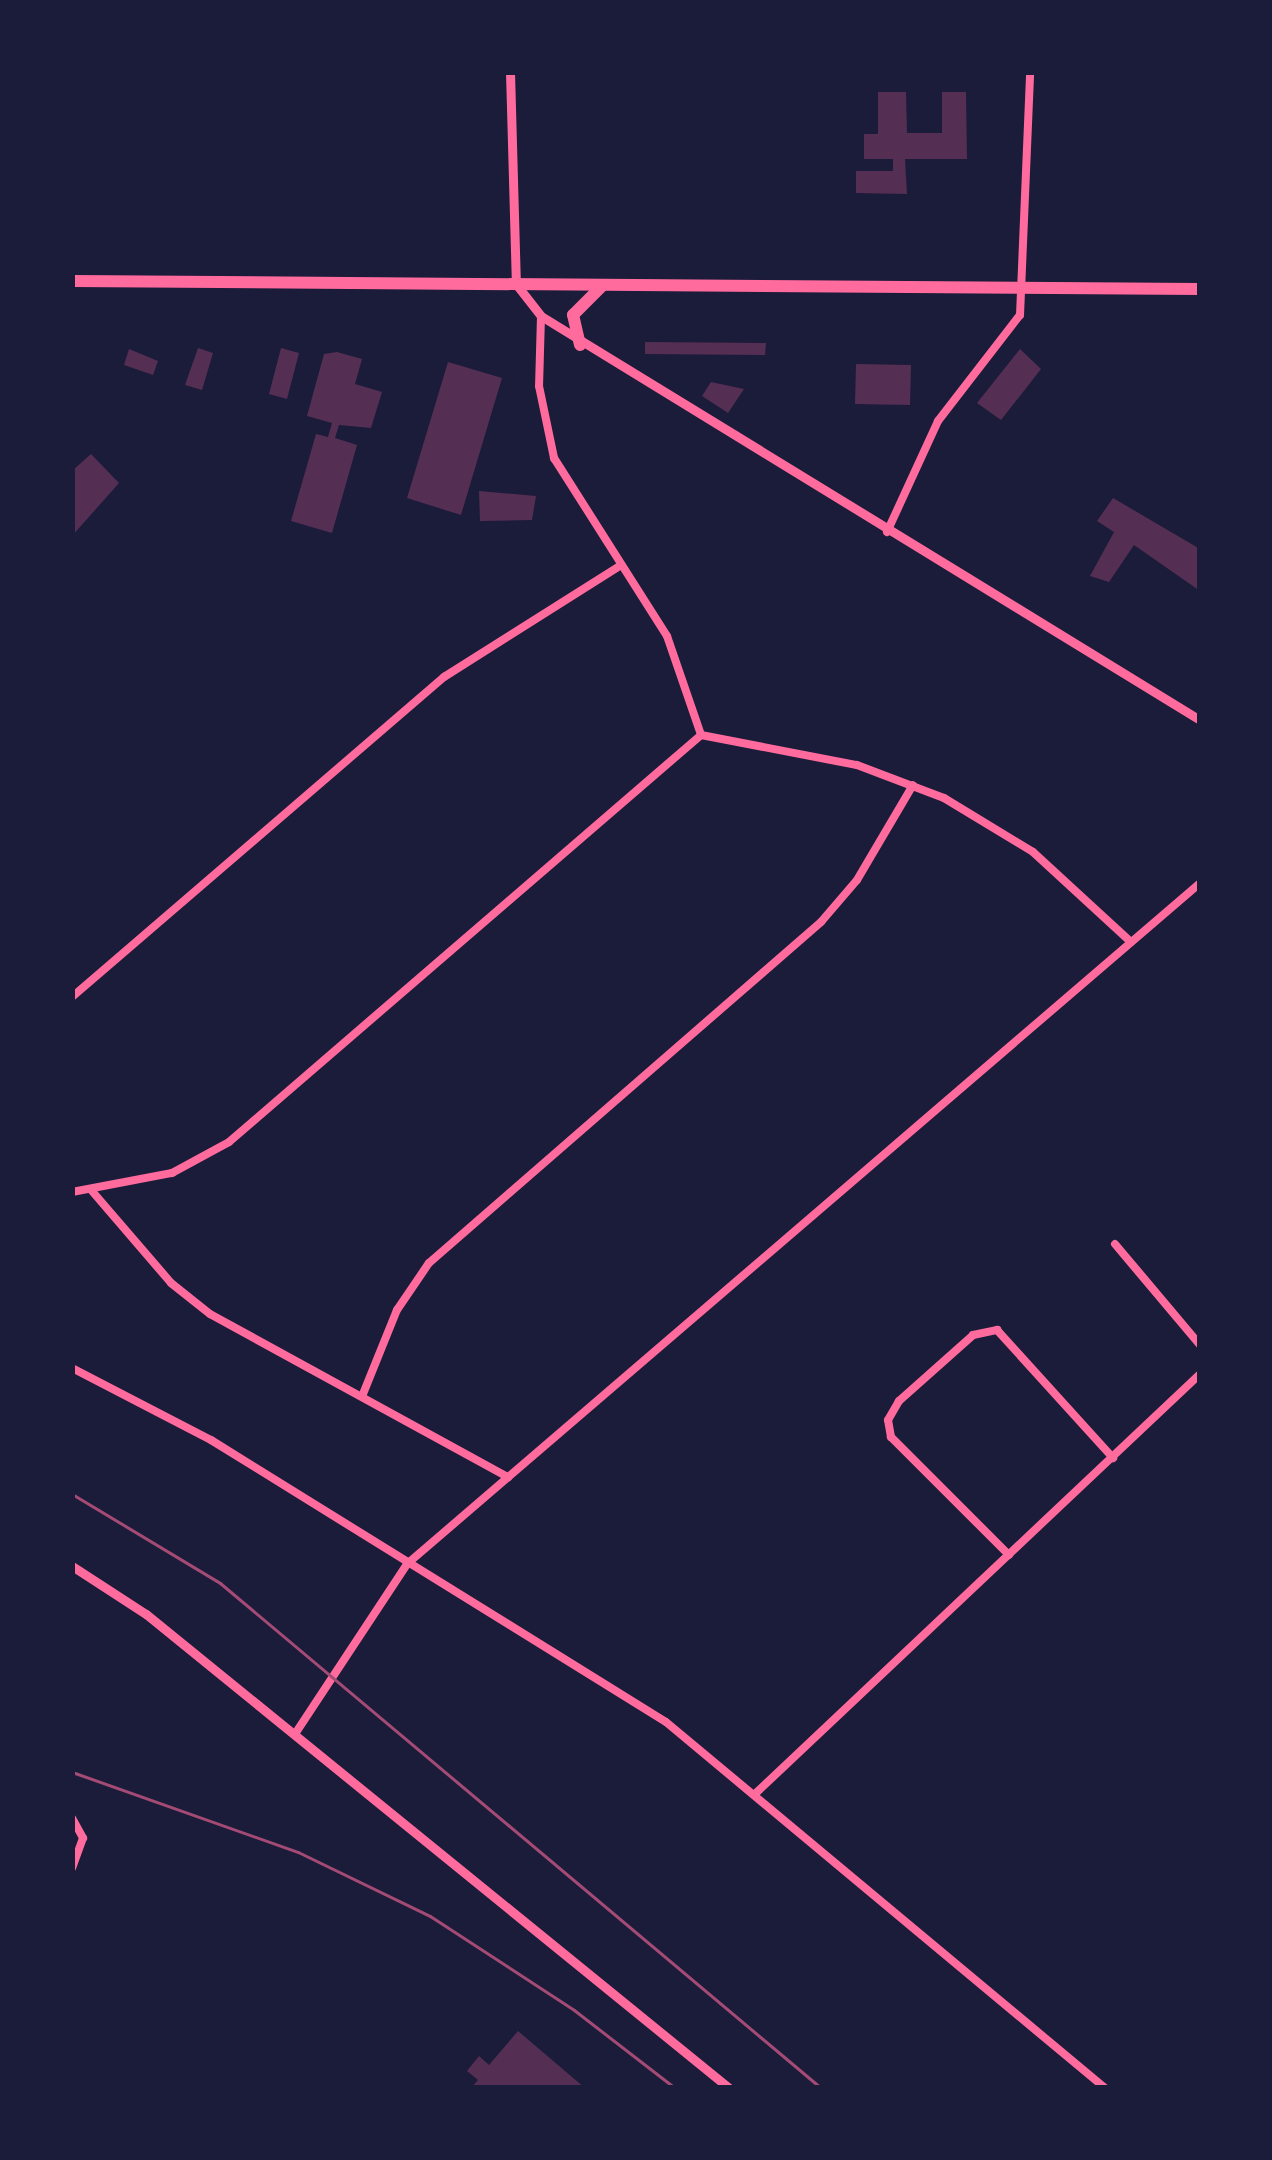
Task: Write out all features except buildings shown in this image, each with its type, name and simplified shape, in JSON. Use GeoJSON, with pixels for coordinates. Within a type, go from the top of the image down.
{"type":"FeatureCollection","features":[{"type":"Feature","properties":{"kind":"main road"},"geometry":{"type":"LineString","coordinates":[[72,281],[1024,294],[1200,289]]}},
{"type":"Feature","properties":{"kind":"main road"},"geometry":{"type":"LineString","coordinates":[[580,346],[573,315],[603,285]]}},
{"type":"Feature","properties":{"kind":"street"},"geometry":{"type":"LineString","coordinates":[[510,72],[516,284],[541,316],[580,346],[1200,720]]}},
{"type":"Feature","properties":{"kind":"street"},"geometry":{"type":"LineString","coordinates":[[887,532],[938,421],[1011,334],[1024,294],[1030,72]]}},
{"type":"Feature","properties":{"kind":"street"},"geometry":{"type":"LineString","coordinates":[[541,316],[539,386],[551,448],[667,636],[701,735]]}},
{"type":"Feature","properties":{"kind":"street"},"geometry":{"type":"LineString","coordinates":[[72,997],[444,676],[621,565]]}},
{"type":"Feature","properties":{"kind":"street"},"geometry":{"type":"LineString","coordinates":[[701,735],[857,765],[913,785],[1033,852],[1131,942]]}},
{"type":"Feature","properties":{"kind":"street"},"geometry":{"type":"LineString","coordinates":[[72,1192],[172,1173],[229,1142],[701,735]]}},
{"type":"Feature","properties":{"kind":"street"},"geometry":{"type":"LineString","coordinates":[[363,1394],[397,1310],[429,1263],[821,922],[857,880],[913,785]]}},
{"type":"Feature","properties":{"kind":"street"},"geometry":{"type":"LineString","coordinates":[[295,1734],[407,1564],[1200,883]]}},
{"type":"Feature","properties":{"kind":"street"},"geometry":{"type":"LineString","coordinates":[[92,1191],[191,1300],[508,1477]]}},
{"type":"Feature","properties":{"kind":"street"},"geometry":{"type":"LineString","coordinates":[[1115,1244],[1200,1345]]}},
{"type":"Feature","properties":{"kind":"street"},"geometry":{"type":"LineString","coordinates":[[1009,1555],[890,1437],[887,1420],[899,1401],[973,1335],[997,1330],[1113,1458]]}},
{"type":"Feature","properties":{"kind":"street"},"geometry":{"type":"LineString","coordinates":[[72,1368],[212,1440],[655,1714],[1105,2088]]}},
{"type":"Feature","properties":{"kind":"street"},"geometry":{"type":"LineString","coordinates":[[756,1794],[1200,1374]]}},
{"type":"Feature","properties":{"kind":"street"},"geometry":{"type":"LineString","coordinates":[[72,1566],[146,1614],[729,2088]]}},
{"type":"Feature","properties":{"kind":"street"},"geometry":{"type":"LineString","coordinates":[[72,1818],[83,1838],[72,1868]]}},
{"type":"Feature","properties":{"kind":"railway"},"geometry":{"type":"LineString","coordinates":[[72,1494],[220,1583],[821,2088]]}},
{"type":"Feature","properties":{"kind":"railway"},"geometry":{"type":"LineString","coordinates":[[72,1772],[298,1852],[430,1916],[574,2010],[675,2088]]}}]}
